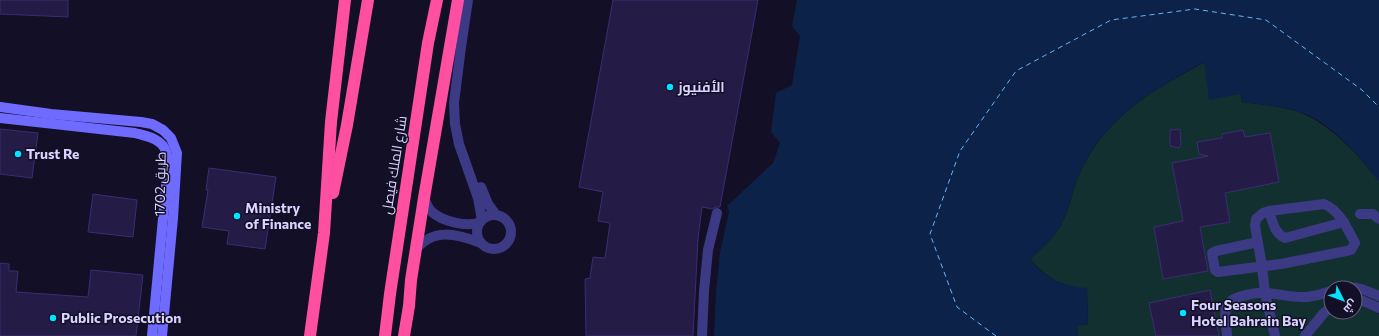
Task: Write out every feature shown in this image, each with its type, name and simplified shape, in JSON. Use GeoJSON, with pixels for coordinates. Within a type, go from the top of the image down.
{"type":"FeatureCollection","features":[{"type":"Feature","properties":{"kind":"highway"},"geometry":{"type":"LineString","coordinates":[[310,336],[324,233],[331,122],[345,0]]}},
{"type":"Feature","properties":{"kind":"highway"},"geometry":{"type":"LineString","coordinates":[[324,233],[347,124],[368,0]]}},
{"type":"Feature","properties":{"kind":"highway","name":"شارع الملك فيصل"},"geometry":{"type":"LineString","coordinates":[[385,336],[428,43],[437,0]]}},
{"type":"Feature","properties":{"kind":"highway"},"geometry":{"type":"LineString","coordinates":[[404,336],[415,251],[458,0]]}},
{"type":"Feature","properties":{"kind":"street"},"geometry":{"type":"LineString","coordinates":[[468,0],[459,60],[454,103],[454,118],[457,134],[478,198],[481,221],[477,232],[481,242]]}},
{"type":"Feature","properties":{"kind":"street"},"geometry":{"type":"LineString","coordinates":[[475,0],[464,67],[461,122],[465,142],[485,198],[496,215]]}},
{"type":"Feature","properties":{"kind":"street","name":"طريق 1702"},"geometry":{"type":"LineString","coordinates":[[0,108],[43,114],[142,122],[152,124],[163,130],[171,138],[177,153],[165,260],[152,336]]}},
{"type":"Feature","properties":{"kind":"street","name":"طريق 1702"},"geometry":{"type":"LineString","coordinates":[[0,118],[135,133],[155,140],[162,146],[166,152],[168,165],[162,336]]}},
{"type":"Feature","properties":{"kind":"street"},"geometry":{"type":"LineString","coordinates":[[97,129],[98,118]]}},
{"type":"Feature","properties":{"kind":"street"},"geometry":{"type":"LineString","coordinates":[[415,251],[424,241],[442,234],[481,242],[488,248],[494,249],[503,246],[508,240],[510,231],[508,222],[496,215],[491,215],[481,221],[468,225],[443,218],[432,212],[424,198]]}},
{"type":"Feature","properties":{"kind":"street"},"geometry":{"type":"LineString","coordinates":[[1258,242],[1212,253],[1215,270],[1218,272],[1262,266],[1281,264],[1351,250],[1355,242],[1344,222],[1331,207],[1324,204],[1269,211],[1256,219],[1255,226],[1258,242],[1262,266],[1265,293],[1276,336]]}},
{"type":"Feature","properties":{"kind":"street"},"geometry":{"type":"LineString","coordinates":[[1269,211],[1276,231],[1280,236],[1285,238],[1344,222]]}},
{"type":"Feature","properties":{"kind":"street"},"geometry":{"type":"LineString","coordinates":[[702,336],[708,250],[717,213]]}},
{"type":"Feature","properties":{"kind":"street"},"geometry":{"type":"LineString","coordinates":[[1360,214],[1373,214],[1379,219]]}},
{"type":"Feature","properties":{"kind":"street"},"geometry":{"type":"LineString","coordinates":[[1363,292],[1378,302]]}},
{"type":"Feature","properties":{"kind":"street"},"geometry":{"type":"LineString","coordinates":[[1228,336],[1225,310],[1229,302],[1235,297],[1265,293],[1289,297],[1307,297],[1323,294]]}},
{"type":"Feature","properties":{"kind":"street"},"geometry":{"type":"LineString","coordinates":[[1363,300],[1378,302]]}},
{"type":"Feature","properties":{"kind":"street"},"geometry":{"type":"LineString","coordinates":[[1305,336],[1323,314]]}},
{"type":"Feature","properties":{"kind":"green space"},"geometry":{"type":"Polygon","coordinates":[[[1205,62],[1241,94],[1242,102],[1274,106],[1291,110],[1306,115],[1317,121],[1337,135],[1379,181],[1379,336],[1078,336],[1077,325],[1088,324],[1087,289],[1070,286],[1056,280],[1043,272],[1030,259],[1048,242],[1062,223],[1070,203],[1076,181],[1093,149],[1106,133],[1134,105],[1168,83],[1205,62]]]}},
{"type":"Feature","properties":{"kind":"water"},"geometry":{"type":"Polygon","coordinates":[[[797,0],[1379,0],[1379,181],[1346,143],[1316,119],[1297,111],[1282,107],[1242,102],[1241,94],[1209,100],[1204,62],[1150,94],[1119,118],[1093,149],[1082,168],[1076,181],[1068,209],[1056,233],[1030,259],[1042,272],[1055,280],[1078,287],[1087,288],[1088,324],[1077,326],[1078,336],[714,336],[720,252],[729,212],[727,206],[773,163],[780,143],[771,132],[776,93],[792,85],[800,36],[792,26],[797,0]]]}},
{"type":"Feature","properties":{"kind":"building"},"geometry":{"type":"Polygon","coordinates":[[[0,0],[68,0],[68,17],[0,14],[0,0]]]}},
{"type":"Feature","properties":{"kind":"building","name":"الأفنيوز"},"geometry":{"type":"Polygon","coordinates":[[[613,0],[758,0],[720,207],[712,209],[702,207],[698,238],[693,336],[586,336],[585,279],[590,278],[593,257],[605,258],[610,223],[598,221],[603,192],[579,187],[613,0]]]}},
{"type":"Feature","properties":{"kind":"building","name":"Trust Re"},"geometry":{"type":"Polygon","coordinates":[[[0,129],[38,133],[32,178],[0,174],[0,129]]]}},
{"type":"Feature","properties":{"kind":"building"},"geometry":{"type":"Polygon","coordinates":[[[1180,129],[1181,144],[1179,148],[1170,146],[1170,130],[1180,129]]]}},
{"type":"Feature","properties":{"kind":"building"},"geometry":{"type":"Polygon","coordinates":[[[1243,130],[1245,137],[1270,133],[1279,182],[1225,193],[1230,222],[1200,227],[1208,271],[1163,279],[1154,227],[1183,221],[1172,163],[1208,156],[1199,154],[1197,142],[1222,138],[1222,134],[1243,130]]]}},
{"type":"Feature","properties":{"kind":"building","name":"Ministry of Finance"},"geometry":{"type":"Polygon","coordinates":[[[209,168],[276,177],[265,249],[227,244],[229,231],[202,227],[208,190],[206,190],[209,168]]]}},
{"type":"Feature","properties":{"kind":"building"},"geometry":{"type":"Polygon","coordinates":[[[93,194],[137,200],[133,237],[88,232],[93,194]]]}},
{"type":"Feature","properties":{"kind":"building"},"geometry":{"type":"Polygon","coordinates":[[[0,263],[9,264],[9,271],[18,271],[16,292],[88,297],[91,270],[143,275],[136,336],[0,336],[0,263]]]}},
{"type":"Feature","properties":{"kind":"building","name":"Four Seasons Hotel Bahrain Bay"},"geometry":{"type":"Polygon","coordinates":[[[1210,290],[1219,336],[1156,336],[1149,303],[1210,290]]]}},
{"type":"Feature","properties":{"kind":"ferry route"},"geometry":{"type":"LineString","coordinates":[[996,336],[957,307],[930,234],[960,151],[1016,71],[1111,20],[1195,9],[1266,20],[1362,90],[1379,107]]}},
{"type":"Feature","properties":{"kind":"place","name":"الأفنيوز"},"geometry":{"type":"Point","coordinates":[670,87]}},
{"type":"Feature","properties":{"kind":"place","name":"Trust Re"},"geometry":{"type":"Point","coordinates":[18,154]}},
{"type":"Feature","properties":{"kind":"place","name":"Ministry of Finance"},"geometry":{"type":"Point","coordinates":[237,216]}},
{"type":"Feature","properties":{"kind":"place","name":"Four Seasons Hotel Bahrain Bay"},"geometry":{"type":"Point","coordinates":[1183,313]}},
{"type":"Feature","properties":{"kind":"place","name":"Public Prosecution"},"geometry":{"type":"Point","coordinates":[53,318]}}]}
